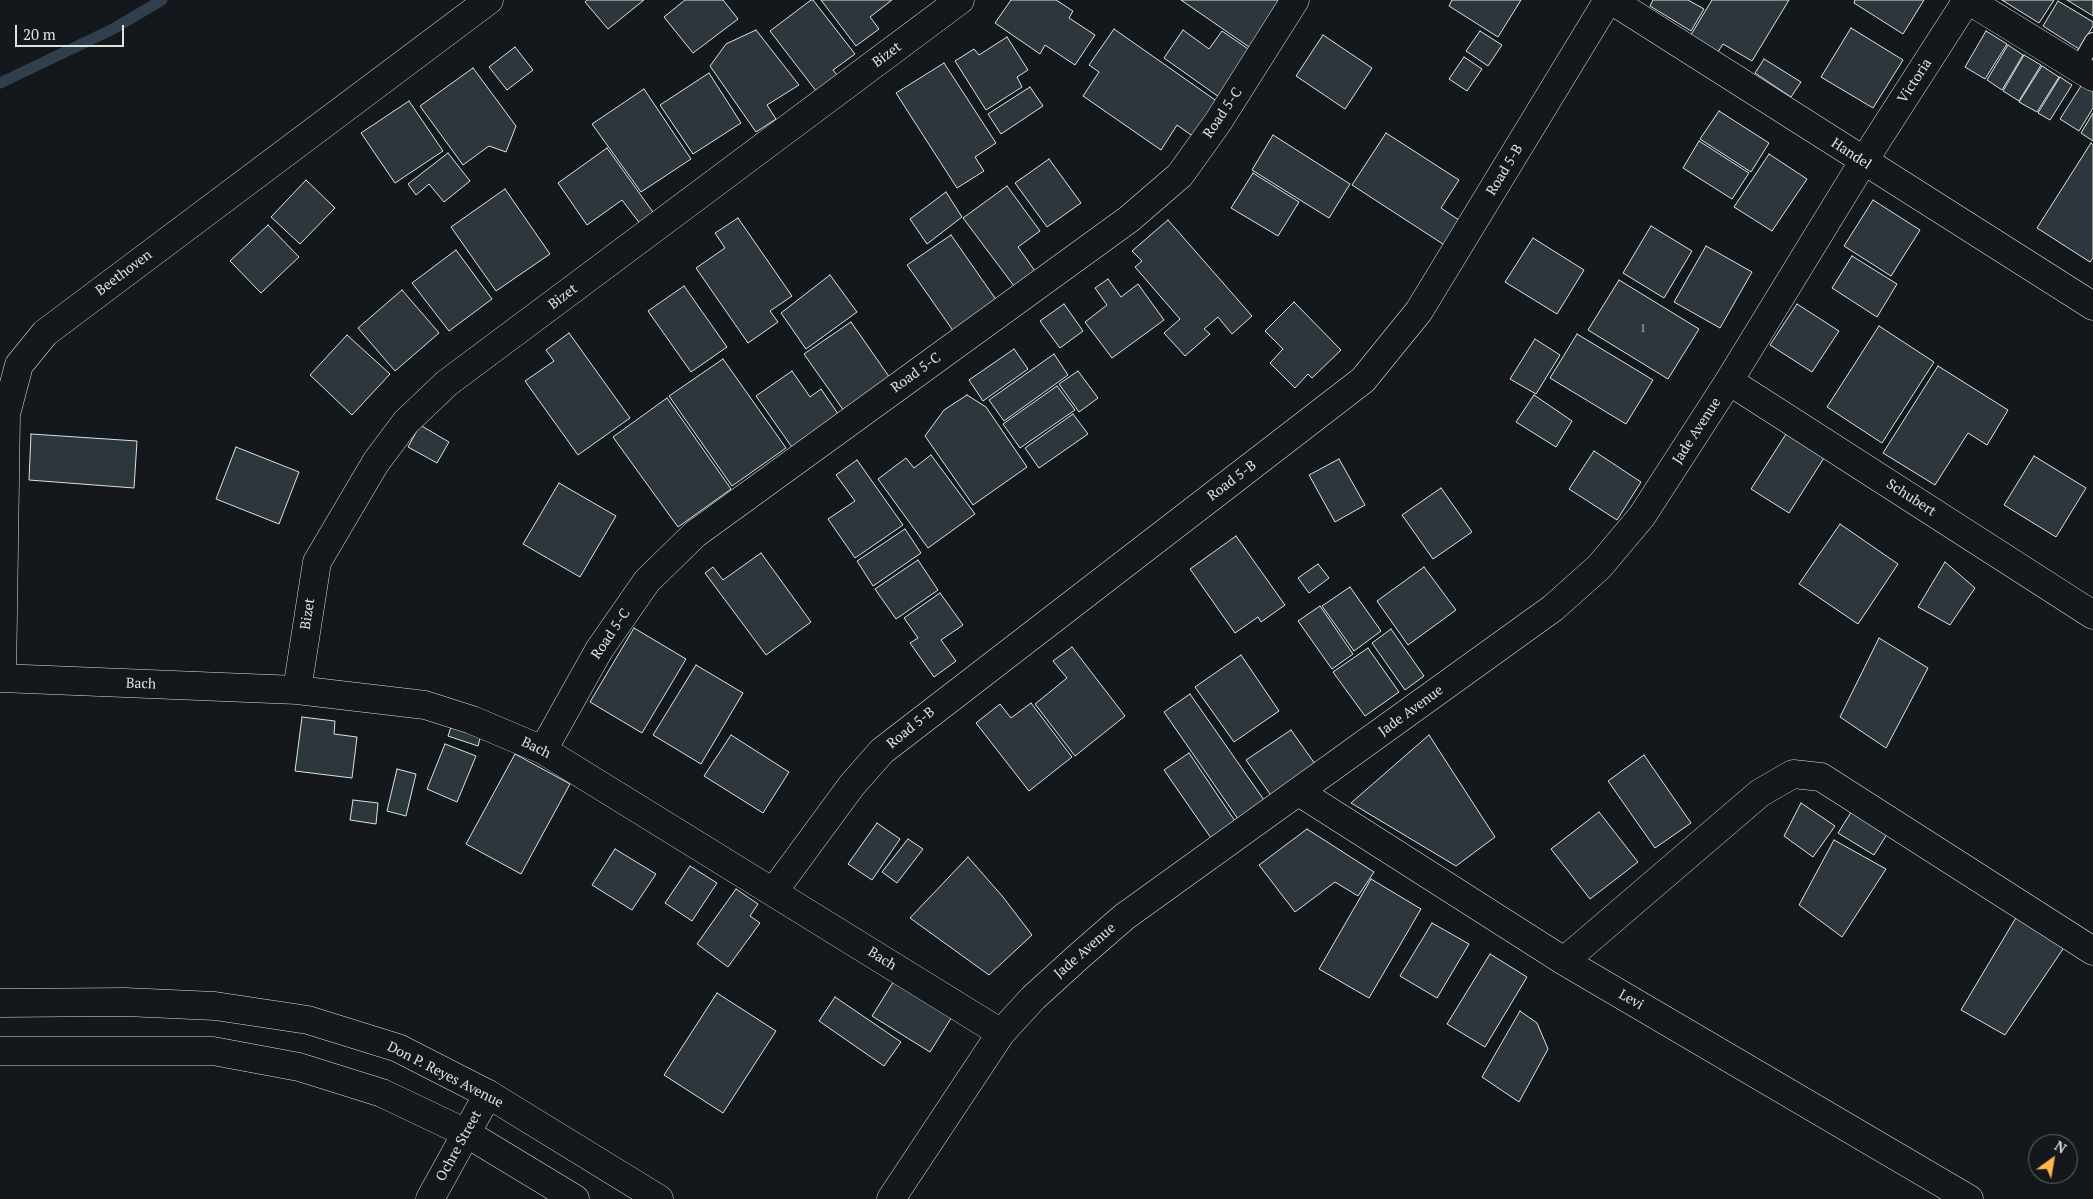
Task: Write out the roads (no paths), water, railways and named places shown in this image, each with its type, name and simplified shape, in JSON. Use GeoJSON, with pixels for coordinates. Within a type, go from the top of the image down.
{"type":"FeatureCollection","features":[{"type":"Feature","properties":{"kind":"street","name":"Beethoven"},"geometry":{"type":"LineString","coordinates":[[1,678],[6,414],[19,365],[45,333],[489,0]]}},
{"type":"Feature","properties":{"kind":"street","name":"Bizet"},"geometry":{"type":"LineString","coordinates":[[297,690],[317,562],[376,462],[406,422],[447,383],[960,0]]}},
{"type":"Feature","properties":{"kind":"street","name":"Road 5-C"},"geometry":{"type":"LineString","coordinates":[[543,750],[599,650],[646,581],[695,534],[1129,218],[1180,175],[1218,122],[1295,0]]}},
{"type":"Feature","properties":{"kind":"street","name":"Handel"},"geometry":{"type":"LineString","coordinates":[[1610,0],[2093,306]]}},
{"type":"Feature","properties":{"kind":"street","name":"Road 5-B"},"geometry":{"type":"LineString","coordinates":[[774,891],[852,785],[882,751],[1363,380],[1419,311],[1610,0]]}},
{"type":"Feature","properties":{"kind":"street","name":"Victoria"},"geometry":{"type":"LineString","coordinates":[[1863,162],[1968,0]]}},
{"type":"Feature","properties":{"kind":"street"},"geometry":{"type":"LineString","coordinates":[[1968,0],[2086,72]]}},
{"type":"Feature","properties":{"kind":"street","name":"Jade Avenue"},"geometry":{"type":"LineString","coordinates":[[891,1199],[1002,1033],[1033,998],[1124,917],[1553,608],[1599,567],[1642,516],[1729,381],[1863,162]]}},
{"type":"Feature","properties":{"kind":"street","name":"Schubert"},"geometry":{"type":"LineString","coordinates":[[1729,381],[2093,615]]}},
{"type":"Feature","properties":{"kind":"street","name":"Bach"},"geometry":{"type":"LineString","coordinates":[[1,678],[297,690],[425,705],[472,720],[543,750],[1002,1033]]}},
{"type":"Feature","properties":{"kind":"street"},"geometry":{"type":"LineString","coordinates":[[1564,961],[1760,793],[1793,774],[1822,777],[2093,952]]}},
{"type":"Feature","properties":{"kind":"street","name":"Levi"},"geometry":{"type":"LineString","coordinates":[[1299,792],[1564,961],[1969,1199]]}},
{"type":"Feature","properties":{"kind":"street","name":"Don P. Reyes Avenue"},"geometry":{"type":"LineString","coordinates":[[0,1003],[125,1002],[215,1006],[308,1020],[398,1048],[488,1094],[659,1199]]}},
{"type":"Feature","properties":{"kind":"street"},"geometry":{"type":"LineString","coordinates":[[0,1051],[213,1050],[299,1067],[382,1092],[466,1134],[575,1199]]}},
{"type":"Feature","properties":{"kind":"street","name":"Ochre Street"},"geometry":{"type":"LineString","coordinates":[[430,1199],[488,1094]]}},
{"type":"Feature","properties":{"kind":"lane"},"geometry":{"type":"LineString","coordinates":[[2086,72],[2093,41]]}},
{"type":"Feature","properties":{"kind":"waterway"},"geometry":{"type":"LineString","coordinates":[[0,83],[113,29],[162,0]]}}]}
